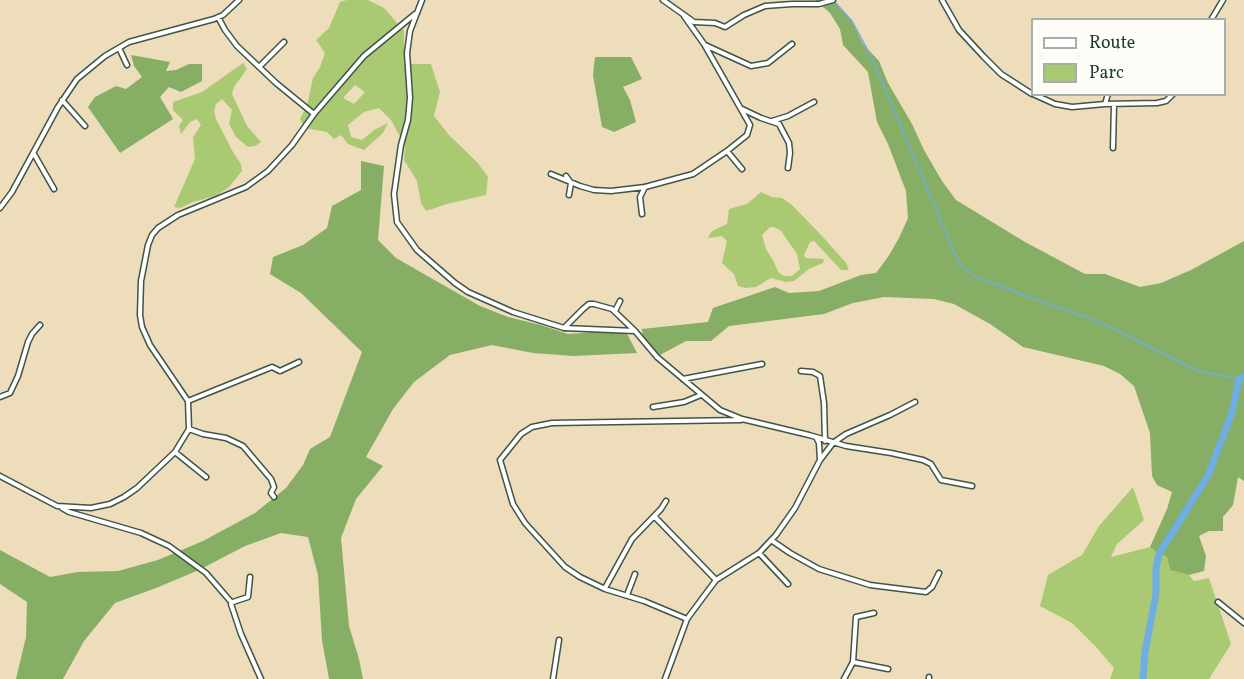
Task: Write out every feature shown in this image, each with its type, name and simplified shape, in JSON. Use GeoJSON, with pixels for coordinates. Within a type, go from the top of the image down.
{"type":"FeatureCollection","features":[{"type":"Feature","properties":{"kind":"street"},"geometry":{"type":"LineString","coordinates":[[0,208],[12,192],[77,79],[129,42],[203,23],[218,17],[239,0]]}},
{"type":"Feature","properties":{"kind":"street"},"geometry":{"type":"LineString","coordinates":[[422,0],[415,14],[407,49],[410,98],[394,194],[397,222],[417,250],[468,292],[521,315],[564,328],[635,331]]}},
{"type":"Feature","properties":{"kind":"street"},"geometry":{"type":"LineString","coordinates":[[663,0],[694,22],[709,22],[725,27],[765,6],[819,4],[833,0]]}},
{"type":"Feature","properties":{"kind":"street"},"geometry":{"type":"LineString","coordinates":[[942,0],[959,30],[984,57],[1001,74],[1031,93]]}},
{"type":"Feature","properties":{"kind":"street"},"geometry":{"type":"LineString","coordinates":[[1212,18],[1223,0]]}},
{"type":"Feature","properties":{"kind":"street"},"geometry":{"type":"LineString","coordinates":[[61,507],[91,508],[115,502],[137,488],[175,452],[189,429],[188,401],[150,345],[142,327],[141,281],[148,245],[158,228],[178,215],[246,187],[268,171],[364,56],[415,14]]}},
{"type":"Feature","properties":{"kind":"street"},"geometry":{"type":"LineString","coordinates":[[551,174],[594,190],[610,191],[645,187],[693,174],[728,152],[750,130],[750,125],[704,44],[684,15]]}},
{"type":"Feature","properties":{"kind":"street"},"geometry":{"type":"LineString","coordinates":[[218,17],[237,46],[314,114]]}},
{"type":"Feature","properties":{"kind":"street"},"geometry":{"type":"LineString","coordinates":[[259,67],[284,42]]}},
{"type":"Feature","properties":{"kind":"street"},"geometry":{"type":"LineString","coordinates":[[704,44],[751,66],[768,63],[792,44]]}},
{"type":"Feature","properties":{"kind":"street"},"geometry":{"type":"LineString","coordinates":[[119,48],[127,65]]}},
{"type":"Feature","properties":{"kind":"street"},"geometry":{"type":"LineString","coordinates":[[1037,96],[1049,102],[1072,107],[1105,104],[1157,104],[1166,101],[1171,96]]}},
{"type":"Feature","properties":{"kind":"street"},"geometry":{"type":"LineString","coordinates":[[1105,104],[1107,96]]}},
{"type":"Feature","properties":{"kind":"street"},"geometry":{"type":"LineString","coordinates":[[63,100],[85,126]]}},
{"type":"Feature","properties":{"kind":"street"},"geometry":{"type":"LineString","coordinates":[[772,121],[788,116],[813,102]]}},
{"type":"Feature","properties":{"kind":"street"},"geometry":{"type":"LineString","coordinates":[[1113,104],[1113,148]]}},
{"type":"Feature","properties":{"kind":"street"},"geometry":{"type":"LineString","coordinates":[[739,107],[779,124],[789,143],[788,168]]}},
{"type":"Feature","properties":{"kind":"street"},"geometry":{"type":"LineString","coordinates":[[728,152],[742,169]]}},
{"type":"Feature","properties":{"kind":"street"},"geometry":{"type":"LineString","coordinates":[[33,153],[54,189]]}},
{"type":"Feature","properties":{"kind":"street"},"geometry":{"type":"LineString","coordinates":[[566,176],[571,183],[569,195]]}},
{"type":"Feature","properties":{"kind":"street"},"geometry":{"type":"LineString","coordinates":[[642,214],[640,197],[645,187]]}},
{"type":"Feature","properties":{"kind":"street"},"geometry":{"type":"LineString","coordinates":[[615,311],[620,301]]}},
{"type":"Feature","properties":{"kind":"street"},"geometry":{"type":"LineString","coordinates":[[564,328],[589,304],[607,307],[615,311],[657,357],[720,410],[742,420],[833,443],[923,460],[932,464],[940,480],[972,486]]}},
{"type":"Feature","properties":{"kind":"street"},"geometry":{"type":"LineString","coordinates":[[0,397],[10,393],[18,376],[28,342],[32,333],[40,325]]}},
{"type":"Feature","properties":{"kind":"street"},"geometry":{"type":"LineString","coordinates":[[188,401],[272,367],[280,371],[299,362]]}},
{"type":"Feature","properties":{"kind":"street"},"geometry":{"type":"LineString","coordinates":[[682,379],[762,364]]}},
{"type":"Feature","properties":{"kind":"street"},"geometry":{"type":"LineString","coordinates":[[801,371],[813,372],[820,376],[824,403],[825,441]]}},
{"type":"Feature","properties":{"kind":"street"},"geometry":{"type":"LineString","coordinates":[[653,407],[684,402],[701,395]]}},
{"type":"Feature","properties":{"kind":"street"},"geometry":{"type":"LineString","coordinates":[[665,679],[687,619],[716,580],[759,553],[771,540],[795,508],[820,460],[833,443],[846,434],[915,402]]}},
{"type":"Feature","properties":{"kind":"street"},"geometry":{"type":"LineString","coordinates":[[687,619],[627,595],[605,589],[572,572],[525,523],[513,504],[500,460],[521,434],[532,427],[552,423],[742,420]]}},
{"type":"Feature","properties":{"kind":"street"},"geometry":{"type":"LineString","coordinates":[[189,429],[226,438],[243,446],[271,479],[274,487],[271,494],[274,497]]}},
{"type":"Feature","properties":{"kind":"street"},"geometry":{"type":"LineString","coordinates":[[816,437],[820,460]]}},
{"type":"Feature","properties":{"kind":"street"},"geometry":{"type":"LineString","coordinates":[[175,452],[206,477]]}},
{"type":"Feature","properties":{"kind":"street"},"geometry":{"type":"LineString","coordinates":[[0,476],[14,481],[49,503],[69,512],[141,533],[169,546],[206,573],[232,603],[241,633],[261,679]]}},
{"type":"Feature","properties":{"kind":"street"},"geometry":{"type":"LineString","coordinates":[[605,589],[623,553],[666,501]]}},
{"type":"Feature","properties":{"kind":"street"},"geometry":{"type":"LineString","coordinates":[[654,516],[716,580]]}},
{"type":"Feature","properties":{"kind":"street"},"geometry":{"type":"LineString","coordinates":[[771,540],[790,554],[819,569],[870,585],[926,592],[932,587],[939,573]]}},
{"type":"Feature","properties":{"kind":"street"},"geometry":{"type":"LineString","coordinates":[[759,553],[788,584]]}},
{"type":"Feature","properties":{"kind":"street"},"geometry":{"type":"LineString","coordinates":[[627,595],[635,574]]}},
{"type":"Feature","properties":{"kind":"street"},"geometry":{"type":"LineString","coordinates":[[232,603],[248,597],[250,578]]}},
{"type":"Feature","properties":{"kind":"street"},"geometry":{"type":"LineString","coordinates":[[1218,602],[1244,623]]}},
{"type":"Feature","properties":{"kind":"street"},"geometry":{"type":"LineString","coordinates":[[843,679],[853,662],[856,617],[874,614]]}},
{"type":"Feature","properties":{"kind":"street"},"geometry":{"type":"LineString","coordinates":[[553,679],[559,640]]}},
{"type":"Feature","properties":{"kind":"street"},"geometry":{"type":"LineString","coordinates":[[853,662],[888,669]]}},
{"type":"Feature","properties":{"kind":"green space"},"geometry":{"type":"Polygon","coordinates":[[[368,0],[384,8],[404,31],[404,64],[431,64],[440,92],[434,116],[488,177],[486,195],[426,211],[421,203],[417,181],[404,160],[405,146],[391,120],[379,108],[364,112],[348,125],[351,137],[362,140],[374,130],[388,123],[383,133],[364,150],[348,144],[341,135],[334,139],[327,132],[305,128],[300,119],[307,106],[313,78],[325,53],[316,40],[329,28],[340,2],[368,0]],[[355,85],[343,98],[354,104],[365,92],[355,85]]]}},
{"type":"Feature","properties":{"kind":"green space"},"geometry":{"type":"Polygon","coordinates":[[[815,0],[833,0],[852,21],[863,44],[879,61],[888,83],[924,150],[956,200],[1025,242],[1085,274],[1105,274],[1140,287],[1161,283],[1191,270],[1244,241],[1244,481],[1238,477],[1233,505],[1223,517],[1223,531],[1209,531],[1199,536],[1206,556],[1204,571],[1189,575],[1170,570],[1167,557],[1150,547],[1172,492],[1157,485],[1152,476],[1150,433],[1134,386],[1120,374],[1104,366],[1023,347],[990,324],[954,304],[934,299],[884,297],[853,303],[824,314],[729,326],[711,341],[686,341],[660,355],[648,349],[643,340],[642,329],[708,322],[713,308],[775,287],[789,293],[819,291],[861,275],[876,273],[899,238],[908,218],[906,191],[877,122],[868,72],[843,45],[840,29],[830,13],[815,0]]]}},
{"type":"Feature","properties":{"kind":"green space"},"geometry":{"type":"Polygon","coordinates":[[[131,55],[170,62],[166,71],[176,70],[189,64],[202,64],[202,81],[181,92],[169,87],[160,97],[173,119],[120,153],[88,107],[95,97],[116,86],[126,89],[142,77],[134,66],[131,55]]]}},
{"type":"Feature","properties":{"kind":"green space"},"geometry":{"type":"Polygon","coordinates":[[[595,57],[631,57],[642,79],[623,87],[630,100],[636,122],[614,132],[602,127],[593,75],[595,57]]]}},
{"type":"Feature","properties":{"kind":"green space"},"geometry":{"type":"Polygon","coordinates":[[[243,63],[247,69],[234,87],[232,94],[247,126],[261,142],[248,147],[236,137],[229,124],[232,110],[222,99],[216,104],[214,111],[216,119],[241,164],[242,171],[228,188],[215,196],[180,208],[174,207],[195,159],[193,137],[201,125],[197,119],[190,122],[181,134],[179,126],[183,120],[173,110],[173,102],[202,92],[243,63]]]}},
{"type":"Feature","properties":{"kind":"green space"},"geometry":{"type":"Polygon","coordinates":[[[361,161],[384,166],[378,240],[396,258],[480,306],[508,317],[568,334],[625,330],[637,353],[573,356],[533,353],[492,345],[450,355],[414,382],[393,409],[366,457],[383,466],[356,499],[341,538],[349,626],[363,679],[329,679],[322,640],[318,575],[308,537],[281,533],[245,546],[199,570],[115,603],[84,641],[63,679],[16,679],[26,637],[27,602],[0,584],[0,550],[50,577],[78,572],[118,571],[158,560],[203,541],[255,513],[286,488],[303,465],[310,449],[330,437],[362,352],[301,293],[270,274],[273,257],[303,245],[327,228],[332,206],[361,190],[361,161]]]}},
{"type":"Feature","properties":{"kind":"green space"},"geometry":{"type":"Polygon","coordinates":[[[761,192],[782,198],[792,205],[822,236],[846,263],[849,270],[841,270],[814,241],[810,242],[804,255],[806,258],[824,259],[823,263],[809,269],[794,281],[786,282],[771,278],[756,287],[738,286],[734,274],[722,263],[727,241],[722,236],[708,238],[712,231],[727,224],[729,209],[747,204],[761,192]],[[770,227],[762,235],[766,249],[778,272],[784,276],[792,276],[800,269],[797,254],[781,231],[770,227]]]}},
{"type":"Feature","properties":{"kind":"green space"},"geometry":{"type":"Polygon","coordinates":[[[1133,487],[1144,520],[1117,544],[1111,557],[1150,547],[1167,557],[1170,570],[1189,575],[1194,581],[1209,578],[1231,644],[1209,679],[1110,679],[1114,668],[1096,647],[1072,623],[1040,606],[1048,575],[1082,555],[1099,526],[1133,487]]]}},
{"type":"Feature","properties":{"kind":"waterway"},"geometry":{"type":"LineString","coordinates":[[834,1],[852,21],[872,58],[959,263],[975,277],[1109,326],[1198,371],[1239,379]]}},
{"type":"Feature","properties":{"kind":"waterway"},"geometry":{"type":"LineString","coordinates":[[1143,679],[1145,652],[1156,594],[1156,568],[1159,554],[1208,476],[1232,413],[1239,379],[1244,377]]}}]}
